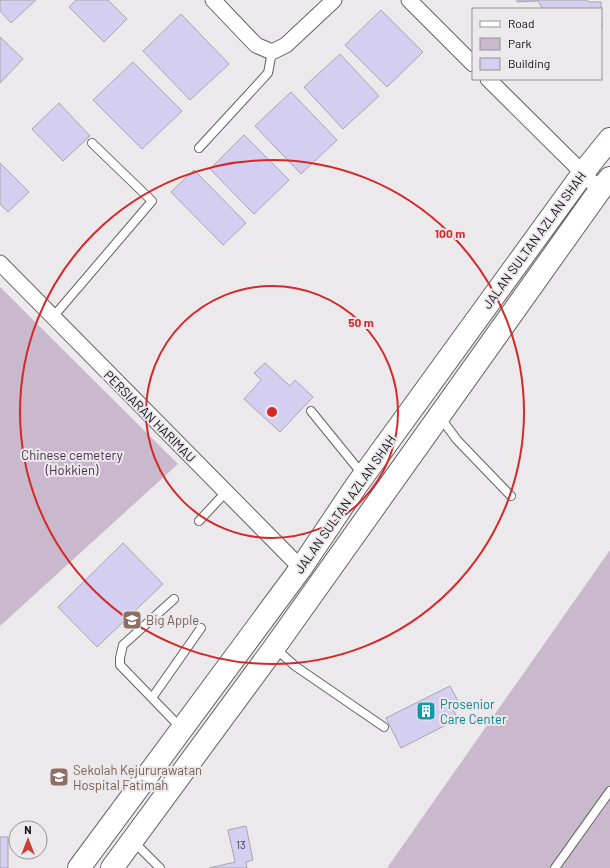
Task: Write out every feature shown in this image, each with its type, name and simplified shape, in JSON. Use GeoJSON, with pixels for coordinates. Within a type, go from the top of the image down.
{"type":"FeatureCollection","features":[{"type":"Feature","properties":{"kind":"main road","name":"JALAN SULTAN AZLAN SHAH"},"geometry":{"type":"LineString","coordinates":[[79,868],[301,568],[364,476],[582,174],[610,139]]}},
{"type":"Feature","properties":{"kind":"main road","name":"JALAN SULTAN AZLAN SHAH"},"geometry":{"type":"LineString","coordinates":[[112,868],[274,648],[605,184]]}},
{"type":"Feature","properties":{"kind":"street"},"geometry":{"type":"LineString","coordinates":[[213,0],[256,45],[272,52],[286,45],[334,0]]}},
{"type":"Feature","properties":{"kind":"street"},"geometry":{"type":"LineString","coordinates":[[409,0],[472,63]]}},
{"type":"Feature","properties":{"kind":"street"},"geometry":{"type":"LineString","coordinates":[[489,80],[582,174],[605,184]]}},
{"type":"Feature","properties":{"kind":"street","name":"PERSIARAN HARIMAU"},"geometry":{"type":"LineString","coordinates":[[0,263],[301,568]]}},
{"type":"Feature","properties":{"kind":"lane"},"geometry":{"type":"LineString","coordinates":[[200,148],[268,73],[272,52]]}},
{"type":"Feature","properties":{"kind":"lane"},"geometry":{"type":"LineString","coordinates":[[53,317],[152,201],[92,143]]}},
{"type":"Feature","properties":{"kind":"lane"},"geometry":{"type":"LineString","coordinates":[[311,411],[364,476]]}},
{"type":"Feature","properties":{"kind":"lane"},"geometry":{"type":"LineString","coordinates":[[440,416],[457,440],[511,496]]}},
{"type":"Feature","properties":{"kind":"lane"},"geometry":{"type":"LineString","coordinates":[[199,521],[226,492]]}},
{"type":"Feature","properties":{"kind":"lane"},"geometry":{"type":"LineString","coordinates":[[174,599],[123,645],[120,665],[182,729]]}},
{"type":"Feature","properties":{"kind":"lane"},"geometry":{"type":"LineString","coordinates":[[152,698],[201,628]]}},
{"type":"Feature","properties":{"kind":"lane"},"geometry":{"type":"LineString","coordinates":[[274,648],[296,666],[384,727]]}},
{"type":"Feature","properties":{"kind":"lane"},"geometry":{"type":"LineString","coordinates":[[555,868],[610,791]]}},
{"type":"Feature","properties":{"kind":"lane"},"geometry":{"type":"LineString","coordinates":[[132,840],[160,868]]}},
{"type":"Feature","properties":{"kind":"green space","name":"Chinese cemetery (Hokkien)"},"geometry":{"type":"Polygon","coordinates":[[[0,287],[178,464],[0,626],[0,287]]]}},
{"type":"Feature","properties":{"kind":"green space"},"geometry":{"type":"Polygon","coordinates":[[[610,550],[610,868],[387,868],[610,550]]]}},
{"type":"Feature","properties":{"kind":"building"},"geometry":{"type":"Polygon","coordinates":[[[0,0],[36,0],[11,23],[0,11],[0,0]]]}},
{"type":"Feature","properties":{"kind":"building"},"geometry":{"type":"Polygon","coordinates":[[[76,0],[108,0],[127,19],[104,42],[69,7],[76,0]]]}},
{"type":"Feature","properties":{"kind":"building"},"geometry":{"type":"Polygon","coordinates":[[[517,0],[587,0],[589,2],[601,2],[601,8],[542,8],[538,1],[517,2],[517,0]]]}},
{"type":"Feature","properties":{"kind":"building"},"geometry":{"type":"Polygon","coordinates":[[[381,10],[423,52],[387,87],[345,45],[381,10]]]}},
{"type":"Feature","properties":{"kind":"building"},"geometry":{"type":"Polygon","coordinates":[[[181,14],[229,64],[190,100],[143,51],[181,14]]]}},
{"type":"Feature","properties":{"kind":"building"},"geometry":{"type":"Polygon","coordinates":[[[0,37],[23,59],[0,83],[0,37]]]}},
{"type":"Feature","properties":{"kind":"building"},"geometry":{"type":"Polygon","coordinates":[[[340,54],[379,96],[343,129],[304,87],[340,54]]]}},
{"type":"Feature","properties":{"kind":"building"},"geometry":{"type":"Polygon","coordinates":[[[133,62],[182,111],[142,149],[93,100],[133,62]]]}},
{"type":"Feature","properties":{"kind":"building"},"geometry":{"type":"Polygon","coordinates":[[[291,92],[337,140],[301,174],[255,126],[291,92]]]}},
{"type":"Feature","properties":{"kind":"building"},"geometry":{"type":"Polygon","coordinates":[[[59,103],[90,136],[63,161],[32,129],[59,103]]]}},
{"type":"Feature","properties":{"kind":"building"},"geometry":{"type":"Polygon","coordinates":[[[244,135],[289,180],[254,214],[210,169],[244,135]]]}},
{"type":"Feature","properties":{"kind":"building"},"geometry":{"type":"Polygon","coordinates":[[[0,163],[29,192],[8,212],[0,204],[0,163]]]}},
{"type":"Feature","properties":{"kind":"building"},"geometry":{"type":"Polygon","coordinates":[[[194,170],[246,223],[223,245],[171,192],[194,170]]]}},
{"type":"Feature","properties":{"kind":"building"},"geometry":{"type":"Polygon","coordinates":[[[265,363],[290,386],[295,380],[313,397],[280,432],[244,399],[261,380],[254,373],[265,363]]]}},
{"type":"Feature","properties":{"kind":"building"},"geometry":{"type":"Polygon","coordinates":[[[123,543],[163,584],[97,647],[58,607],[123,543]]]}},
{"type":"Feature","properties":{"kind":"building","name":"Prosenior Care Center"},"geometry":{"type":"Polygon","coordinates":[[[450,686],[458,701],[451,705],[458,719],[401,748],[386,718],[450,686]]]}},
{"type":"Feature","properties":{"kind":"building"},"geometry":{"type":"Polygon","coordinates":[[[246,826],[253,860],[246,862],[247,868],[209,868],[235,862],[228,830],[246,826]]]}},
{"type":"Feature","properties":{"kind":"building"},"geometry":{"type":"Polygon","coordinates":[[[0,837],[8,837],[8,868],[0,868],[0,837]]]}},
{"type":"Feature","properties":{"kind":"place","name":"Big Apple"},"geometry":{"type":"Point","coordinates":[132,620]}},
{"type":"Feature","properties":{"kind":"place","name":"Prosenior Care Center"},"geometry":{"type":"Point","coordinates":[426,711]}},
{"type":"Feature","properties":{"kind":"place","name":"Sekolah Kejururawatan Hospital Fatimah"},"geometry":{"type":"Point","coordinates":[59,777]}}]}
